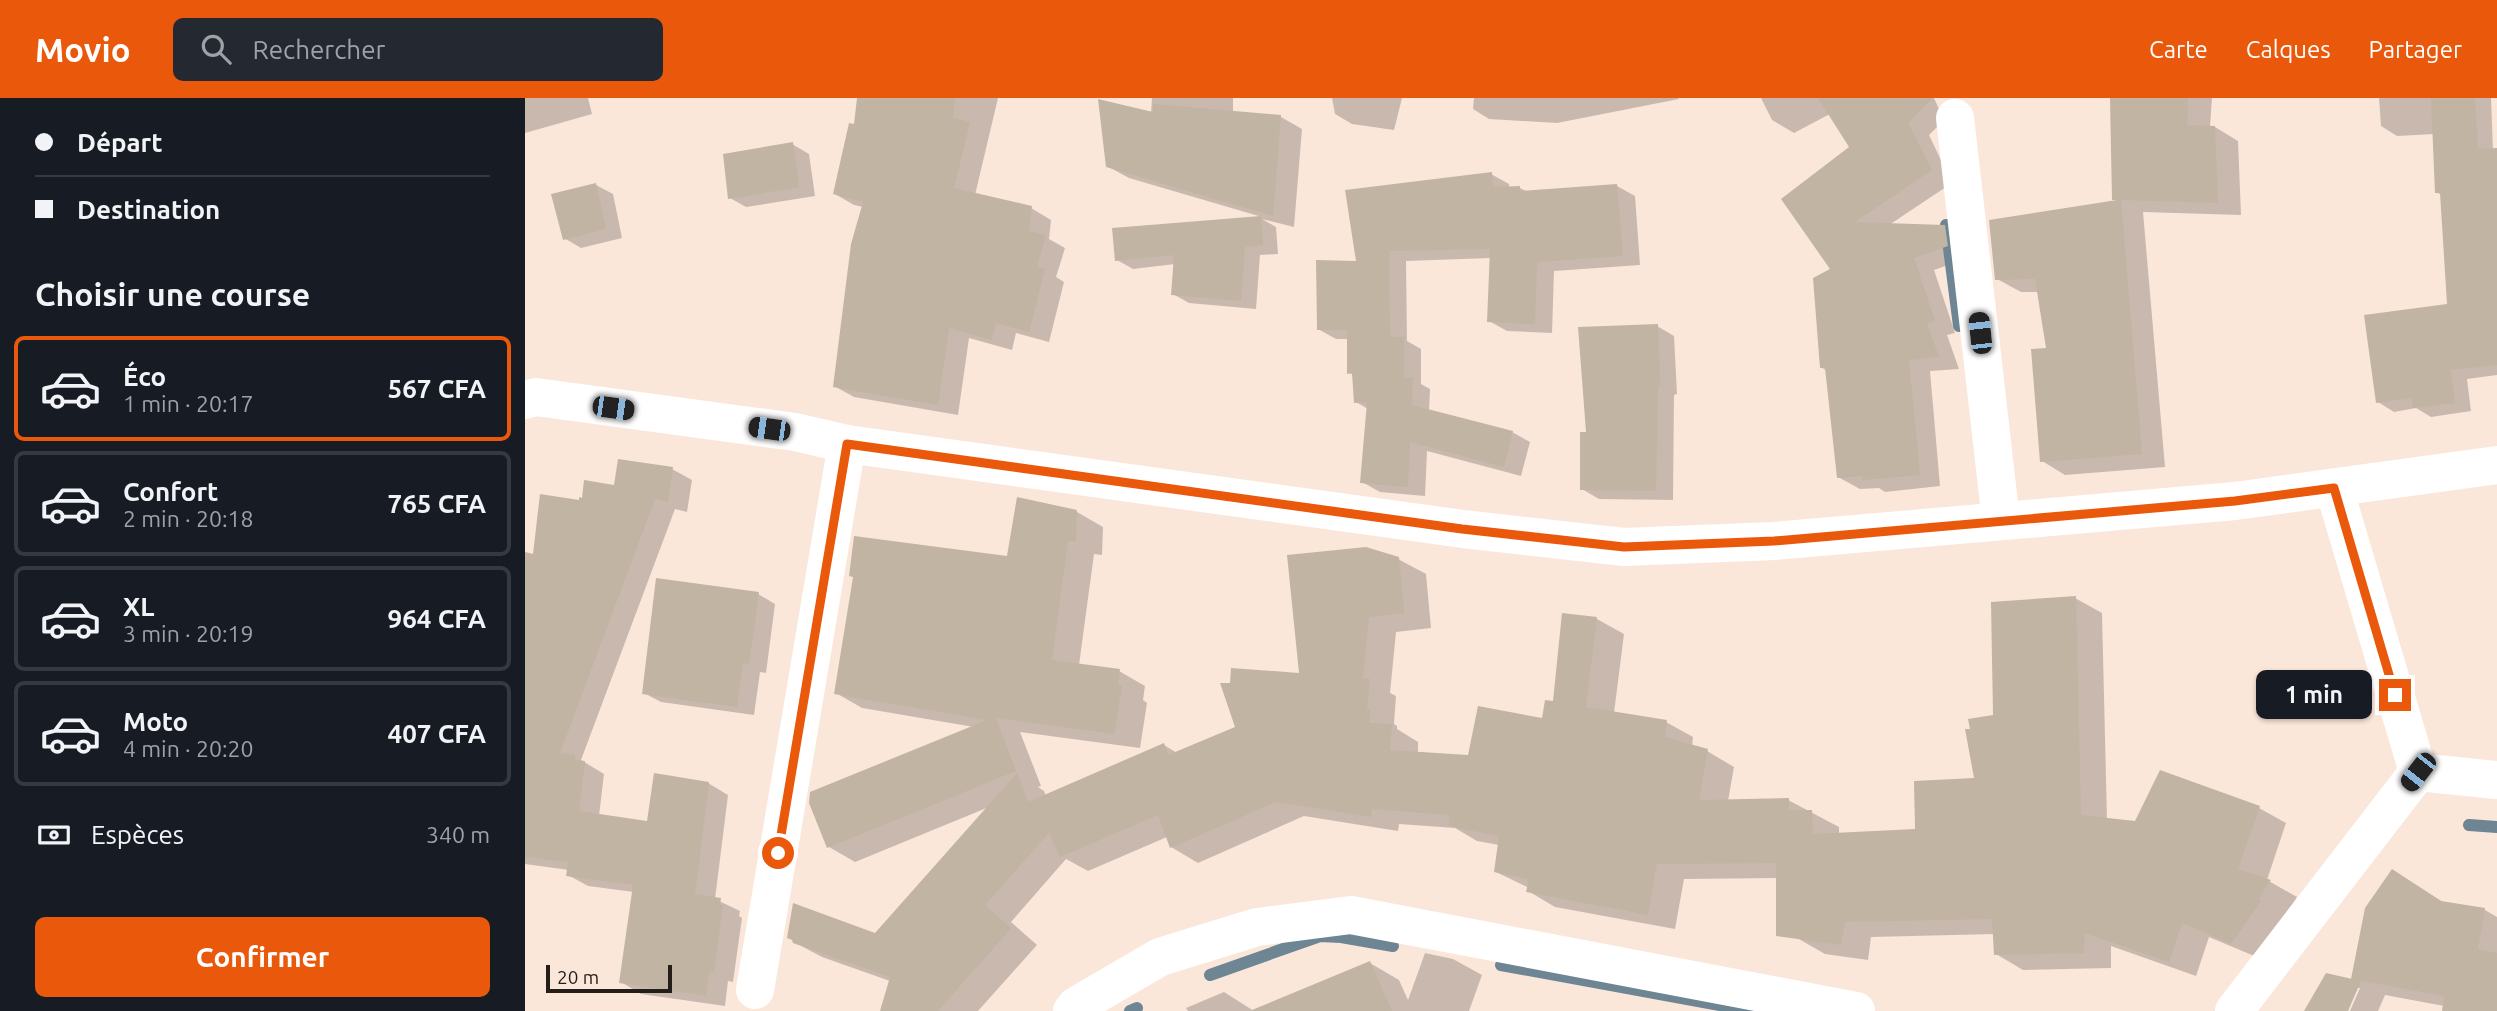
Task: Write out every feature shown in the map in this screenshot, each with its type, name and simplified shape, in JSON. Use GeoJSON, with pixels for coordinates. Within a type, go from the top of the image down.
{"type":"FeatureCollection","features":[{"type":"Feature","properties":{"kind":"street"},"geometry":{"type":"LineString","coordinates":[[1955,118],[2001,521]]}},
{"type":"Feature","properties":{"kind":"street"},"geometry":{"type":"LineString","coordinates":[[525,400],[536,397],[795,432],[847,444],[1462,529],[1624,547],[1774,541],[2235,501],[2497,465]]}},
{"type":"Feature","properties":{"kind":"street"},"geometry":{"type":"LineString","coordinates":[[755,990],[847,444]]}},
{"type":"Feature","properties":{"kind":"street"},"geometry":{"type":"LineString","coordinates":[[2334,488],[2418,772]]}},
{"type":"Feature","properties":{"kind":"street"},"geometry":{"type":"LineString","coordinates":[[2418,772],[2497,780]]}},
{"type":"Feature","properties":{"kind":"street"},"geometry":{"type":"LineString","coordinates":[[2234,1011],[2418,772]]}},
{"type":"Feature","properties":{"kind":"street"},"geometry":{"type":"LineString","coordinates":[[1072,1011],[1076,1006],[1160,957],[1257,928],[1351,915],[1856,1011]]}},
{"type":"Feature","properties":{"kind":"building"},"geometry":{"type":"Polygon","coordinates":[[[857,98],[955,98],[953,118],[970,122],[954,188],[1032,206],[1029,231],[1046,235],[1037,267],[1045,269],[1029,332],[996,323],[992,340],[949,328],[938,405],[833,387],[851,244],[863,202],[833,194],[849,123],[854,124],[857,98]]]}},
{"type":"Feature","properties":{"kind":"building"},"geometry":{"type":"Polygon","coordinates":[[[1818,98],[1933,98],[1908,123],[1932,170],[1855,222],[1945,225],[1948,246],[1914,258],[1935,321],[1927,323],[1939,357],[1909,360],[1920,475],[1862,480],[1862,476],[1837,478],[1825,368],[1820,368],[1813,278],[1830,269],[1781,199],[1849,147],[1818,98]]]}},
{"type":"Feature","properties":{"kind":"building"},"geometry":{"type":"Polygon","coordinates":[[[2110,98],[2188,98],[2187,125],[2215,126],[2218,203],[2121,200],[2142,454],[2040,462],[2031,349],[2046,348],[2035,279],[1995,280],[1989,220],[2117,200],[2112,200],[2110,98]]]}},
{"type":"Feature","properties":{"kind":"building"},"geometry":{"type":"Polygon","coordinates":[[[2431,98],[2475,98],[2478,149],[2497,148],[2497,365],[2451,370],[2455,403],[2413,408],[2412,398],[2376,403],[2364,315],[2447,304],[2440,193],[2435,193],[2431,98]]]}},
{"type":"Feature","properties":{"kind":"building"},"geometry":{"type":"Polygon","coordinates":[[[1098,99],[1153,112],[1153,104],[1281,115],[1273,216],[1106,167],[1098,99]]]}},
{"type":"Feature","properties":{"kind":"building"},"geometry":{"type":"Polygon","coordinates":[[[793,142],[799,187],[728,199],[723,154],[793,142]]]}},
{"type":"Feature","properties":{"kind":"building"},"geometry":{"type":"Polygon","coordinates":[[[1492,172],[1493,187],[1520,186],[1520,191],[1617,184],[1623,256],[1537,262],[1535,324],[1487,322],[1490,249],[1389,251],[1390,337],[1404,337],[1404,378],[1413,377],[1412,405],[1513,431],[1504,467],[1410,442],[1408,487],[1360,483],[1367,402],[1354,403],[1352,373],[1347,374],[1347,330],[1317,330],[1316,260],[1356,261],[1345,190],[1492,172]]]}},
{"type":"Feature","properties":{"kind":"building"},"geometry":{"type":"Polygon","coordinates":[[[596,183],[606,229],[563,240],[551,194],[596,183]]]}},
{"type":"Feature","properties":{"kind":"building"},"geometry":{"type":"Polygon","coordinates":[[[1261,216],[1263,245],[1245,247],[1241,301],[1171,295],[1174,255],[1115,261],[1112,228],[1261,216]]]}},
{"type":"Feature","properties":{"kind":"building"},"geometry":{"type":"Polygon","coordinates":[[[1658,324],[1660,386],[1656,491],[1580,490],[1580,432],[1586,432],[1578,327],[1658,324]]]}},
{"type":"Feature","properties":{"kind":"building"},"geometry":{"type":"Polygon","coordinates":[[[618,459],[673,467],[668,502],[655,499],[560,753],[575,755],[575,760],[585,761],[579,811],[647,821],[654,773],[709,782],[695,894],[721,898],[720,905],[723,905],[714,972],[709,971],[706,996],[619,983],[633,885],[566,876],[568,862],[525,857],[525,552],[533,554],[540,494],[579,500],[579,497],[582,498],[584,480],[614,485],[618,459]]]}},
{"type":"Feature","properties":{"kind":"building"},"geometry":{"type":"Polygon","coordinates":[[[1017,497],[1077,510],[1076,541],[1068,541],[1052,660],[1120,669],[1118,685],[1122,686],[1114,734],[996,718],[1016,771],[827,848],[809,803],[810,792],[987,720],[834,694],[853,577],[849,576],[854,536],[1007,556],[1017,497]]]}},
{"type":"Feature","properties":{"kind":"building"},"geometry":{"type":"Polygon","coordinates":[[[1366,547],[1399,557],[1404,613],[1369,617],[1363,678],[1370,679],[1367,709],[1371,709],[1369,723],[1392,724],[1390,750],[1468,755],[1478,706],[1542,718],[1545,700],[1553,701],[1562,613],[1597,617],[1586,707],[1667,720],[1665,737],[1708,749],[1699,800],[1789,798],[1789,810],[1812,810],[1813,834],[1915,829],[1914,781],[1974,778],[1965,729],[1970,729],[1968,719],[1993,715],[1991,602],[2076,596],[2081,815],[2135,821],[2160,770],[2260,806],[2238,869],[2271,880],[2258,899],[2261,901],[2231,944],[2182,923],[2169,962],[2085,933],[2084,953],[1994,955],[1992,919],[1845,922],[1841,945],[1776,936],[1776,863],[1657,864],[1648,915],[1526,892],[1529,879],[1494,872],[1499,836],[1448,826],[1450,815],[1372,809],[1371,817],[1276,802],[1170,848],[1158,815],[1060,857],[1049,833],[985,905],[1011,928],[938,1011],[880,1011],[890,977],[793,943],[787,938],[793,903],[875,933],[1017,773],[1028,802],[1164,743],[1168,755],[1235,727],[1220,683],[1230,683],[1231,668],[1299,673],[1287,555],[1366,547]]]}},
{"type":"Feature","properties":{"kind":"building"},"geometry":{"type":"Polygon","coordinates":[[[656,578],[759,592],[749,664],[743,663],[737,707],[642,694],[656,578]]]}},
{"type":"Feature","properties":{"kind":"building"},"geometry":{"type":"Polygon","coordinates":[[[2392,869],[2441,901],[2485,908],[2478,949],[2497,953],[2497,1011],[2442,1011],[2444,996],[2351,979],[2365,908],[2392,869]]]}},
{"type":"Feature","properties":{"kind":"building"},"geometry":{"type":"Polygon","coordinates":[[[1370,961],[1392,1011],[1252,1010],[1370,961]]]}},
{"type":"Feature","properties":{"kind":"building"},"geometry":{"type":"Polygon","coordinates":[[[2326,973],[2361,981],[2348,1011],[2304,1011],[2326,973]]]}},
{"type":"Feature","properties":{"kind":"waterway"},"geometry":{"type":"LineString","coordinates":[[1946,225],[1959,326]]}},
{"type":"Feature","properties":{"kind":"waterway"},"geometry":{"type":"LineString","coordinates":[[2469,825],[2497,827]]}},
{"type":"Feature","properties":{"kind":"waterway"},"geometry":{"type":"LineString","coordinates":[[1210,975],[1320,936],[1393,946]]}},
{"type":"Feature","properties":{"kind":"waterway"},"geometry":{"type":"LineString","coordinates":[[1501,965],[1752,1011]]}},
{"type":"Feature","properties":{"kind":"waterway"},"geometry":{"type":"LineString","coordinates":[[1130,1011],[1137,1008]]}},
{"type":"Feature","properties":{"kind":"route"},"geometry":{"type":"LineString","coordinates":[[778,853],[847,444],[1462,529],[1624,547],[1774,541],[2235,501],[2334,488],[2395,695]]}}]}
